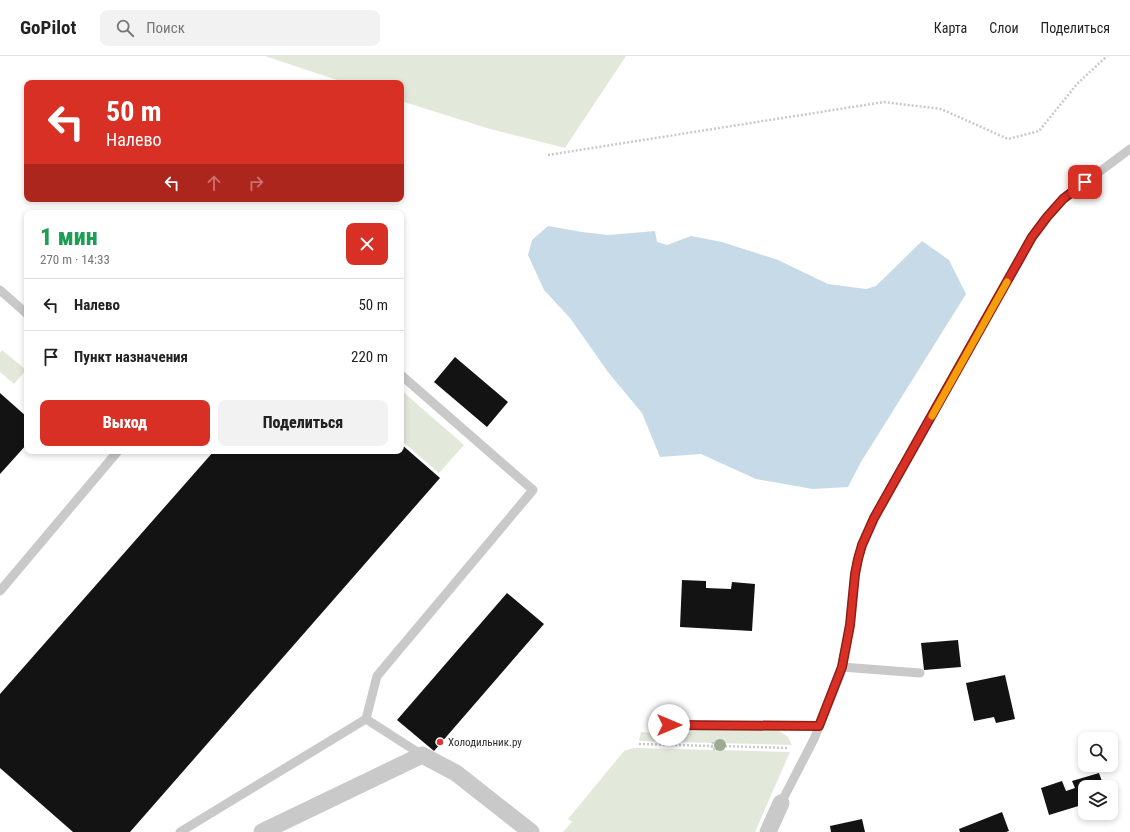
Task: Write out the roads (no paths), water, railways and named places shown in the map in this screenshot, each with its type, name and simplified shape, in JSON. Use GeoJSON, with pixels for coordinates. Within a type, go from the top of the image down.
{"type":"FeatureCollection","features":[{"type":"Feature","properties":{"kind":"street"},"geometry":{"type":"LineString","coordinates":[[262,832],[422,755],[456,773],[531,832]]}},
{"type":"Feature","properties":{"kind":"street"},"geometry":{"type":"LineString","coordinates":[[768,832],[781,803]]}},
{"type":"Feature","properties":{"kind":"street"},"geometry":{"type":"LineString","coordinates":[[781,803],[781,832]]}},
{"type":"Feature","properties":{"kind":"lane"},"geometry":{"type":"LineString","coordinates":[[781,803],[814,739],[842,667],[850,625],[858,559],[862,545],[874,518],[1032,237],[1063,199],[1130,149]]}},
{"type":"Feature","properties":{"kind":"lane"},"geometry":{"type":"LineString","coordinates":[[0,290],[24,311]]}},
{"type":"Feature","properties":{"kind":"lane"},"geometry":{"type":"LineString","coordinates":[[180,832],[366,719],[377,676],[533,490],[404,378]]}},
{"type":"Feature","properties":{"kind":"lane"},"geometry":{"type":"LineString","coordinates":[[0,591],[115,454]]}},
{"type":"Feature","properties":{"kind":"lane"},"geometry":{"type":"LineString","coordinates":[[842,667],[920,673]]}},
{"type":"Feature","properties":{"kind":"lane"},"geometry":{"type":"LineString","coordinates":[[366,719],[422,755]]}},
{"type":"Feature","properties":{"kind":"lane"},"geometry":{"type":"LineString","coordinates":[[654,725],[819,726]]}},
{"type":"Feature","properties":{"kind":"water"},"geometry":{"type":"Polygon","coordinates":[[[548,226],[608,235],[655,231],[657,242],[667,245],[691,236],[722,242],[778,260],[828,284],[866,289],[876,286],[922,241],[949,260],[966,294],[861,462],[848,487],[813,489],[756,479],[701,454],[660,457],[642,413],[608,372],[570,318],[544,290],[528,255],[532,240],[548,226]]]}},
{"type":"Feature","properties":{"kind":"place","name":"Холодильник.ру"},"geometry":{"type":"Point","coordinates":[440,742]}}]}
